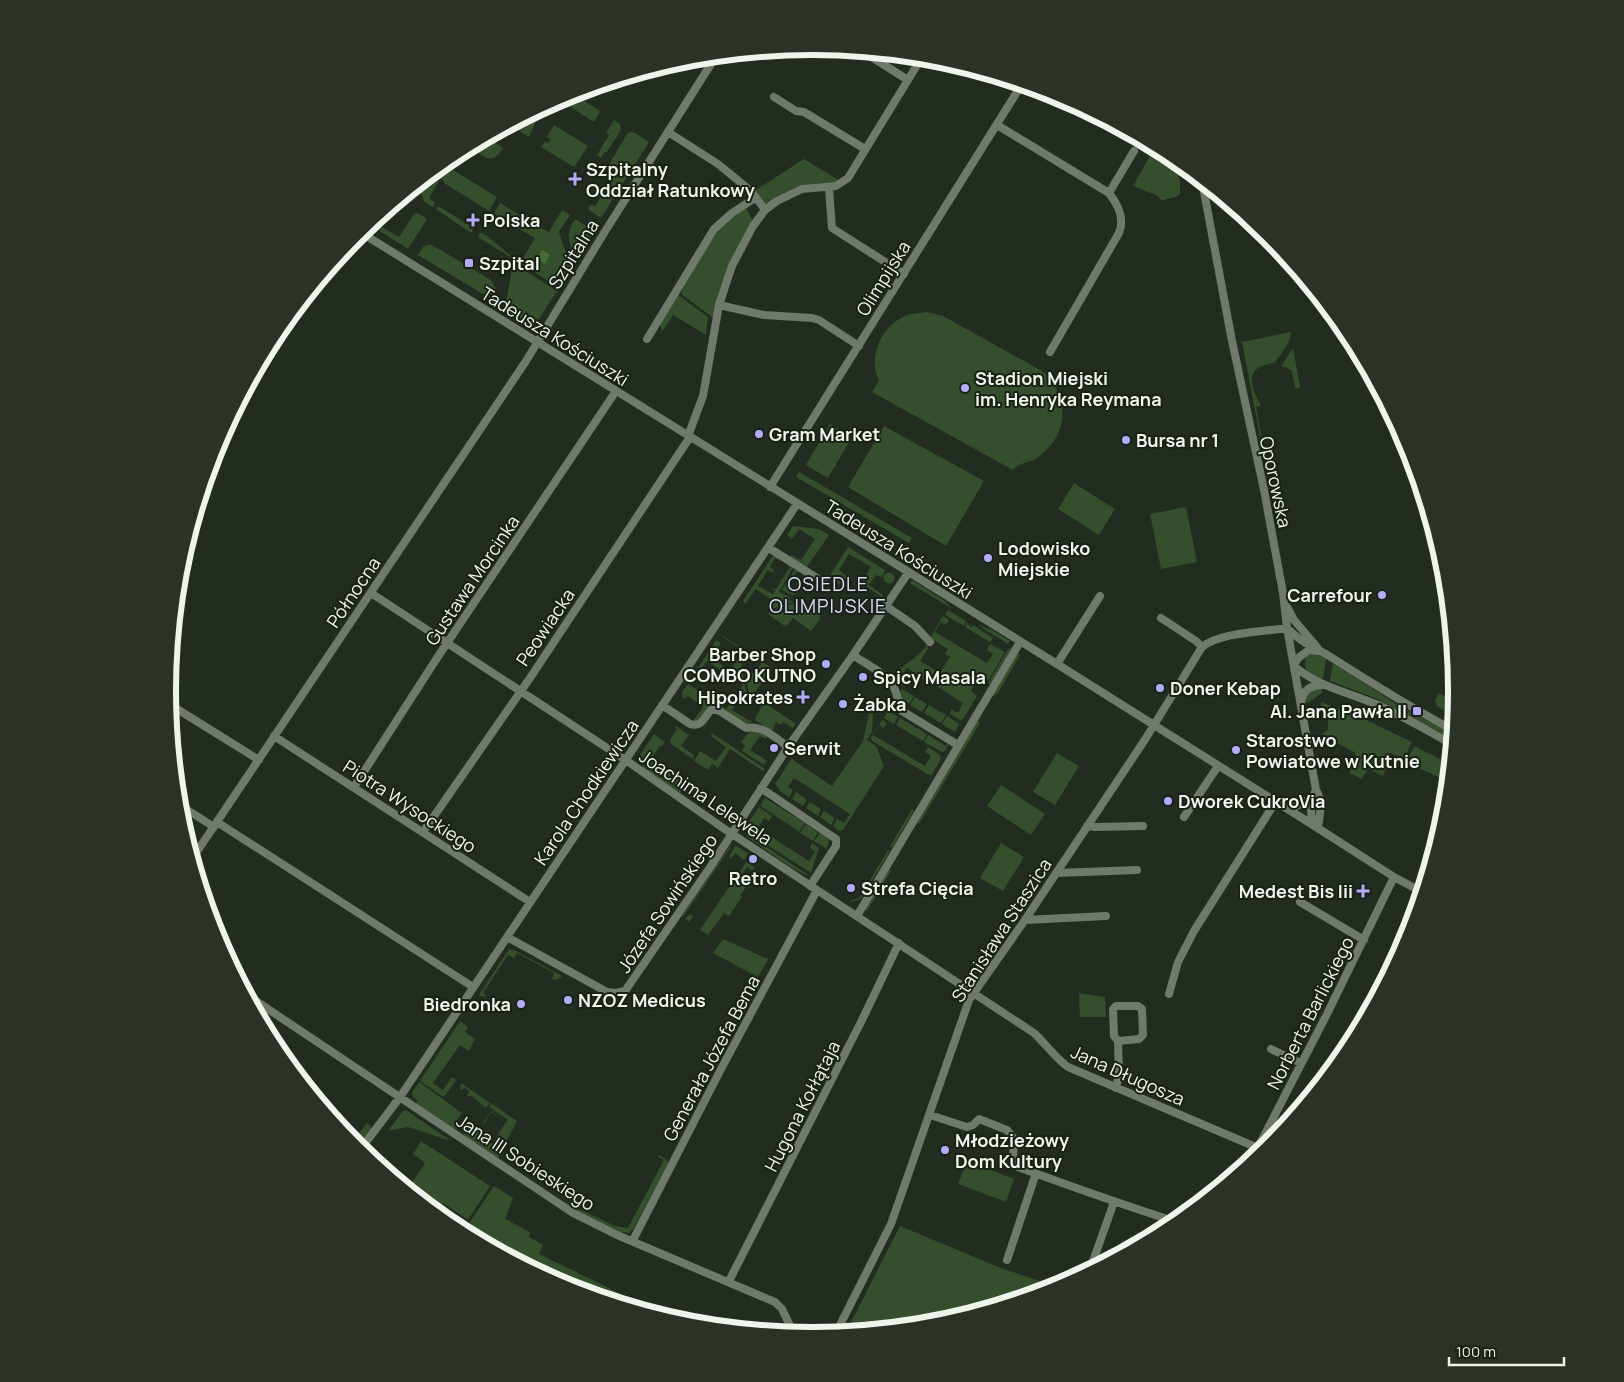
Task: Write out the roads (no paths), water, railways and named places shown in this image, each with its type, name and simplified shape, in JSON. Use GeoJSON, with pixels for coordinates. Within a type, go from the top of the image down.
{"type":"FeatureCollection","features":[{"type":"Feature","properties":{"kind":"street"},"geometry":{"type":"LineString","coordinates":[[873,58],[908,80]]}},
{"type":"Feature","properties":{"kind":"street","name":"Szpitalna"},"geometry":{"type":"LineString","coordinates":[[537,342],[712,63]]}},
{"type":"Feature","properties":{"kind":"street"},"geometry":{"type":"LineString","coordinates":[[668,132],[718,164],[751,191],[765,210],[777,201],[802,189],[829,188],[842,183],[848,178],[918,64]]}},
{"type":"Feature","properties":{"kind":"street","name":"Olimpijska"},"geometry":{"type":"LineString","coordinates":[[770,487],[1018,90]]}},
{"type":"Feature","properties":{"kind":"street"},"geometry":{"type":"LineString","coordinates":[[774,97],[796,112],[804,112],[865,149]]}},
{"type":"Feature","properties":{"kind":"street"},"geometry":{"type":"LineString","coordinates":[[997,125],[1109,193],[1119,209],[1123,223],[1050,352]]}},
{"type":"Feature","properties":{"kind":"street"},"geometry":{"type":"LineString","coordinates":[[1109,193],[1134,151]]}},
{"type":"Feature","properties":{"kind":"street"},"geometry":{"type":"LineString","coordinates":[[829,188],[832,228],[904,274]]}},
{"type":"Feature","properties":{"kind":"street","name":"Oporowska"},"geometry":{"type":"LineString","coordinates":[[1204,190],[1283,593],[1314,793],[1318,794],[1320,803],[1320,815],[1316,826]]}},
{"type":"Feature","properties":{"kind":"street"},"geometry":{"type":"LineString","coordinates":[[647,340],[714,229],[732,213],[755,198]]}},
{"type":"Feature","properties":{"kind":"street","name":"Peowiacka"},"geometry":{"type":"LineString","coordinates":[[423,832],[520,691],[689,437],[703,396],[719,305],[732,266],[753,226],[765,210]]}},
{"type":"Feature","properties":{"kind":"street","name":"Tadeusza Kościuszki"},"geometry":{"type":"LineString","coordinates":[[367,236],[1057,664],[1394,877],[1416,889]]}},
{"type":"Feature","properties":{"kind":"street"},"geometry":{"type":"LineString","coordinates":[[719,305],[764,315],[819,320],[858,346]]}},
{"type":"Feature","properties":{"kind":"street","name":"Północna"},"geometry":{"type":"LineString","coordinates":[[197,852],[537,342]]}},
{"type":"Feature","properties":{"kind":"street","name":"Gustawa Morcinka"},"geometry":{"type":"LineString","coordinates":[[354,787],[616,392]]}},
{"type":"Feature","properties":{"kind":"street","name":"Karola Chodkiewicza"},"geometry":{"type":"LineString","coordinates":[[365,1144],[400,1097],[798,504]]}},
{"type":"Feature","properties":{"kind":"street"},"geometry":{"type":"LineString","coordinates":[[768,548],[823,582]]}},
{"type":"Feature","properties":{"kind":"street","name":"Józefa Sowińskiego"},"geometry":{"type":"LineString","coordinates":[[507,937],[607,992],[622,992],[732,834],[788,747],[908,573]]}},
{"type":"Feature","properties":{"kind":"street","name":"Joachima Lelewela"},"geometry":{"type":"LineString","coordinates":[[371,593],[627,761],[732,834],[974,994]]}},
{"type":"Feature","properties":{"kind":"street"},"geometry":{"type":"LineString","coordinates":[[1283,593],[1289,612],[1294,620],[1322,652]]}},
{"type":"Feature","properties":{"kind":"street"},"geometry":{"type":"LineString","coordinates":[[1057,664],[1100,596]]}},
{"type":"Feature","properties":{"kind":"street"},"geometry":{"type":"LineString","coordinates":[[886,606],[915,626],[930,642]]}},
{"type":"Feature","properties":{"kind":"street"},"geometry":{"type":"LineString","coordinates":[[1161,618],[1202,647],[1207,642],[1231,636],[1287,628],[1297,638],[1447,727]]}},
{"type":"Feature","properties":{"kind":"street"},"geometry":{"type":"LineString","coordinates":[[856,916],[1020,642]]}},
{"type":"Feature","properties":{"kind":"street","name":"Stanisława Staszica"},"geometry":{"type":"LineString","coordinates":[[839,1326],[891,1224],[969,1000],[1025,920],[1202,647]]}},
{"type":"Feature","properties":{"kind":"street"},"geometry":{"type":"LineString","coordinates":[[1322,652],[1308,650],[1298,658],[1294,666],[1306,676],[1380,706],[1446,741]]}},
{"type":"Feature","properties":{"kind":"street"},"geometry":{"type":"LineString","coordinates":[[853,655],[887,678],[898,698],[902,711],[958,744]]}},
{"type":"Feature","properties":{"kind":"street"},"geometry":{"type":"LineString","coordinates":[[1301,707],[1302,696],[1306,690],[1315,685],[1326,685]]}},
{"type":"Feature","properties":{"kind":"street"},"geometry":{"type":"LineString","coordinates":[[662,705],[694,726],[701,723],[709,712],[717,710],[746,728],[755,726],[762,728],[788,747]]}},
{"type":"Feature","properties":{"kind":"street"},"geometry":{"type":"LineString","coordinates":[[176,709],[259,760]]}},
{"type":"Feature","properties":{"kind":"street","name":"Piotra Wysockiego"},"geometry":{"type":"LineString","coordinates":[[274,736],[530,902]]}},
{"type":"Feature","properties":{"kind":"street"},"geometry":{"type":"LineString","coordinates":[[1184,817],[1218,766]]}},
{"type":"Feature","properties":{"kind":"street","name":"Generała Józefa Bema"},"geometry":{"type":"LineString","coordinates":[[633,1240],[836,846],[836,839],[761,788]]}},
{"type":"Feature","properties":{"kind":"street"},"geometry":{"type":"LineString","coordinates":[[1288,809],[1302,804],[1314,793]]}},
{"type":"Feature","properties":{"kind":"street"},"geometry":{"type":"LineString","coordinates":[[1169,994],[1178,962],[1199,923],[1276,801]]}},
{"type":"Feature","properties":{"kind":"street"},"geometry":{"type":"LineString","coordinates":[[187,809],[216,824],[473,987]]}},
{"type":"Feature","properties":{"kind":"street"},"geometry":{"type":"LineString","coordinates":[[1087,826],[1143,826]]}},
{"type":"Feature","properties":{"kind":"street"},"geometry":{"type":"LineString","coordinates":[[1056,873],[1137,870]]}},
{"type":"Feature","properties":{"kind":"street","name":"Norberta Barlickiego"},"geometry":{"type":"LineString","coordinates":[[1261,1142],[1394,877]]}},
{"type":"Feature","properties":{"kind":"street"},"geometry":{"type":"LineString","coordinates":[[1300,902],[1364,940]]}},
{"type":"Feature","properties":{"kind":"street"},"geometry":{"type":"LineString","coordinates":[[1025,920],[1106,916]]}},
{"type":"Feature","properties":{"kind":"street","name":"Hugona Kołłątaja"},"geometry":{"type":"LineString","coordinates":[[729,1282],[899,943]]}},
{"type":"Feature","properties":{"kind":"street","name":"Jana Długosza"},"geometry":{"type":"LineString","coordinates":[[974,994],[1034,1033],[1058,1060],[1068,1067],[1255,1147]]}},
{"type":"Feature","properties":{"kind":"street","name":"Jana III Sobieskiego"},"geometry":{"type":"LineString","coordinates":[[257,1002],[573,1213],[617,1235],[633,1240],[774,1302],[782,1309],[790,1326]]}},
{"type":"Feature","properties":{"kind":"street"},"geometry":{"type":"LineString","coordinates":[[1116,1088],[1119,1075],[1118,1041],[1114,1036],[1113,1009],[1116,1006],[1138,1006],[1142,1009],[1143,1035],[1140,1040],[1118,1041]]}},
{"type":"Feature","properties":{"kind":"street"},"geometry":{"type":"LineString","coordinates":[[1271,1049],[1301,1063]]}},
{"type":"Feature","properties":{"kind":"street"},"geometry":{"type":"LineString","coordinates":[[930,1115],[967,1127],[973,1125],[979,1119],[1007,1130],[1014,1140],[1013,1162],[1018,1167],[1086,1190],[1114,1202],[1167,1219]]}},
{"type":"Feature","properties":{"kind":"street"},"geometry":{"type":"LineString","coordinates":[[1007,1260],[1036,1173]]}},
{"type":"Feature","properties":{"kind":"street"},"geometry":{"type":"LineString","coordinates":[[1093,1261],[1114,1202]]}},
{"type":"Feature","properties":{"kind":"place","name":"Szpitalny Oddział Ratunkowy"},"geometry":{"type":"Point","coordinates":[575,179]}},
{"type":"Feature","properties":{"kind":"place","name":"Polska"},"geometry":{"type":"Point","coordinates":[473,220]}},
{"type":"Feature","properties":{"kind":"place","name":"Szpital"},"geometry":{"type":"Point","coordinates":[469,263]}},
{"type":"Feature","properties":{"kind":"place","name":"Stadion Miejski im. Henryka Reymana"},"geometry":{"type":"Point","coordinates":[965,388]}},
{"type":"Feature","properties":{"kind":"place","name":"Gram Market"},"geometry":{"type":"Point","coordinates":[759,434]}},
{"type":"Feature","properties":{"kind":"place","name":"Bursa nr 1"},"geometry":{"type":"Point","coordinates":[1126,440]}},
{"type":"Feature","properties":{"kind":"place","name":"Lodowisko Miejskie"},"geometry":{"type":"Point","coordinates":[988,558]}},
{"type":"Feature","properties":{"kind":"place","name":"Carrefour"},"geometry":{"type":"Point","coordinates":[1382,595]}},
{"type":"Feature","properties":{"kind":"place","name":"Barber Shop COMBO KUTNO"},"geometry":{"type":"Point","coordinates":[826,664]}},
{"type":"Feature","properties":{"kind":"place","name":"Spicy Masala"},"geometry":{"type":"Point","coordinates":[863,677]}},
{"type":"Feature","properties":{"kind":"place","name":"Doner Kebap"},"geometry":{"type":"Point","coordinates":[1160,688]}},
{"type":"Feature","properties":{"kind":"place","name":"Hipokrates"},"geometry":{"type":"Point","coordinates":[803,697]}},
{"type":"Feature","properties":{"kind":"place","name":"Żabka"},"geometry":{"type":"Point","coordinates":[843,704]}},
{"type":"Feature","properties":{"kind":"place","name":"Al. Jana Pawła II"},"geometry":{"type":"Point","coordinates":[1417,711]}},
{"type":"Feature","properties":{"kind":"place","name":"Serwit"},"geometry":{"type":"Point","coordinates":[774,748]}},
{"type":"Feature","properties":{"kind":"place","name":"Starostwo Powiatowe w Kutnie"},"geometry":{"type":"Point","coordinates":[1236,750]}},
{"type":"Feature","properties":{"kind":"place","name":"Dworek CukroVia"},"geometry":{"type":"Point","coordinates":[1168,801]}},
{"type":"Feature","properties":{"kind":"place","name":"Retro"},"geometry":{"type":"Point","coordinates":[753,859]}},
{"type":"Feature","properties":{"kind":"place","name":"Strefa Cięcia"},"geometry":{"type":"Point","coordinates":[851,888]}},
{"type":"Feature","properties":{"kind":"place","name":"Medest Bis Iii"},"geometry":{"type":"Point","coordinates":[1363,891]}},
{"type":"Feature","properties":{"kind":"place","name":"NZOZ Medicus"},"geometry":{"type":"Point","coordinates":[568,1000]}},
{"type":"Feature","properties":{"kind":"place","name":"Biedronka"},"geometry":{"type":"Point","coordinates":[521,1004]}},
{"type":"Feature","properties":{"kind":"place","name":"Młodzieżowy Dom Kultury"},"geometry":{"type":"Point","coordinates":[945,1150]}},
{"type":"Feature","properties":{"kind":"district","name":"OSIEDLE OLIMPIJSKIE"},"geometry":{"type":"Point","coordinates":[828,595]}}]}
